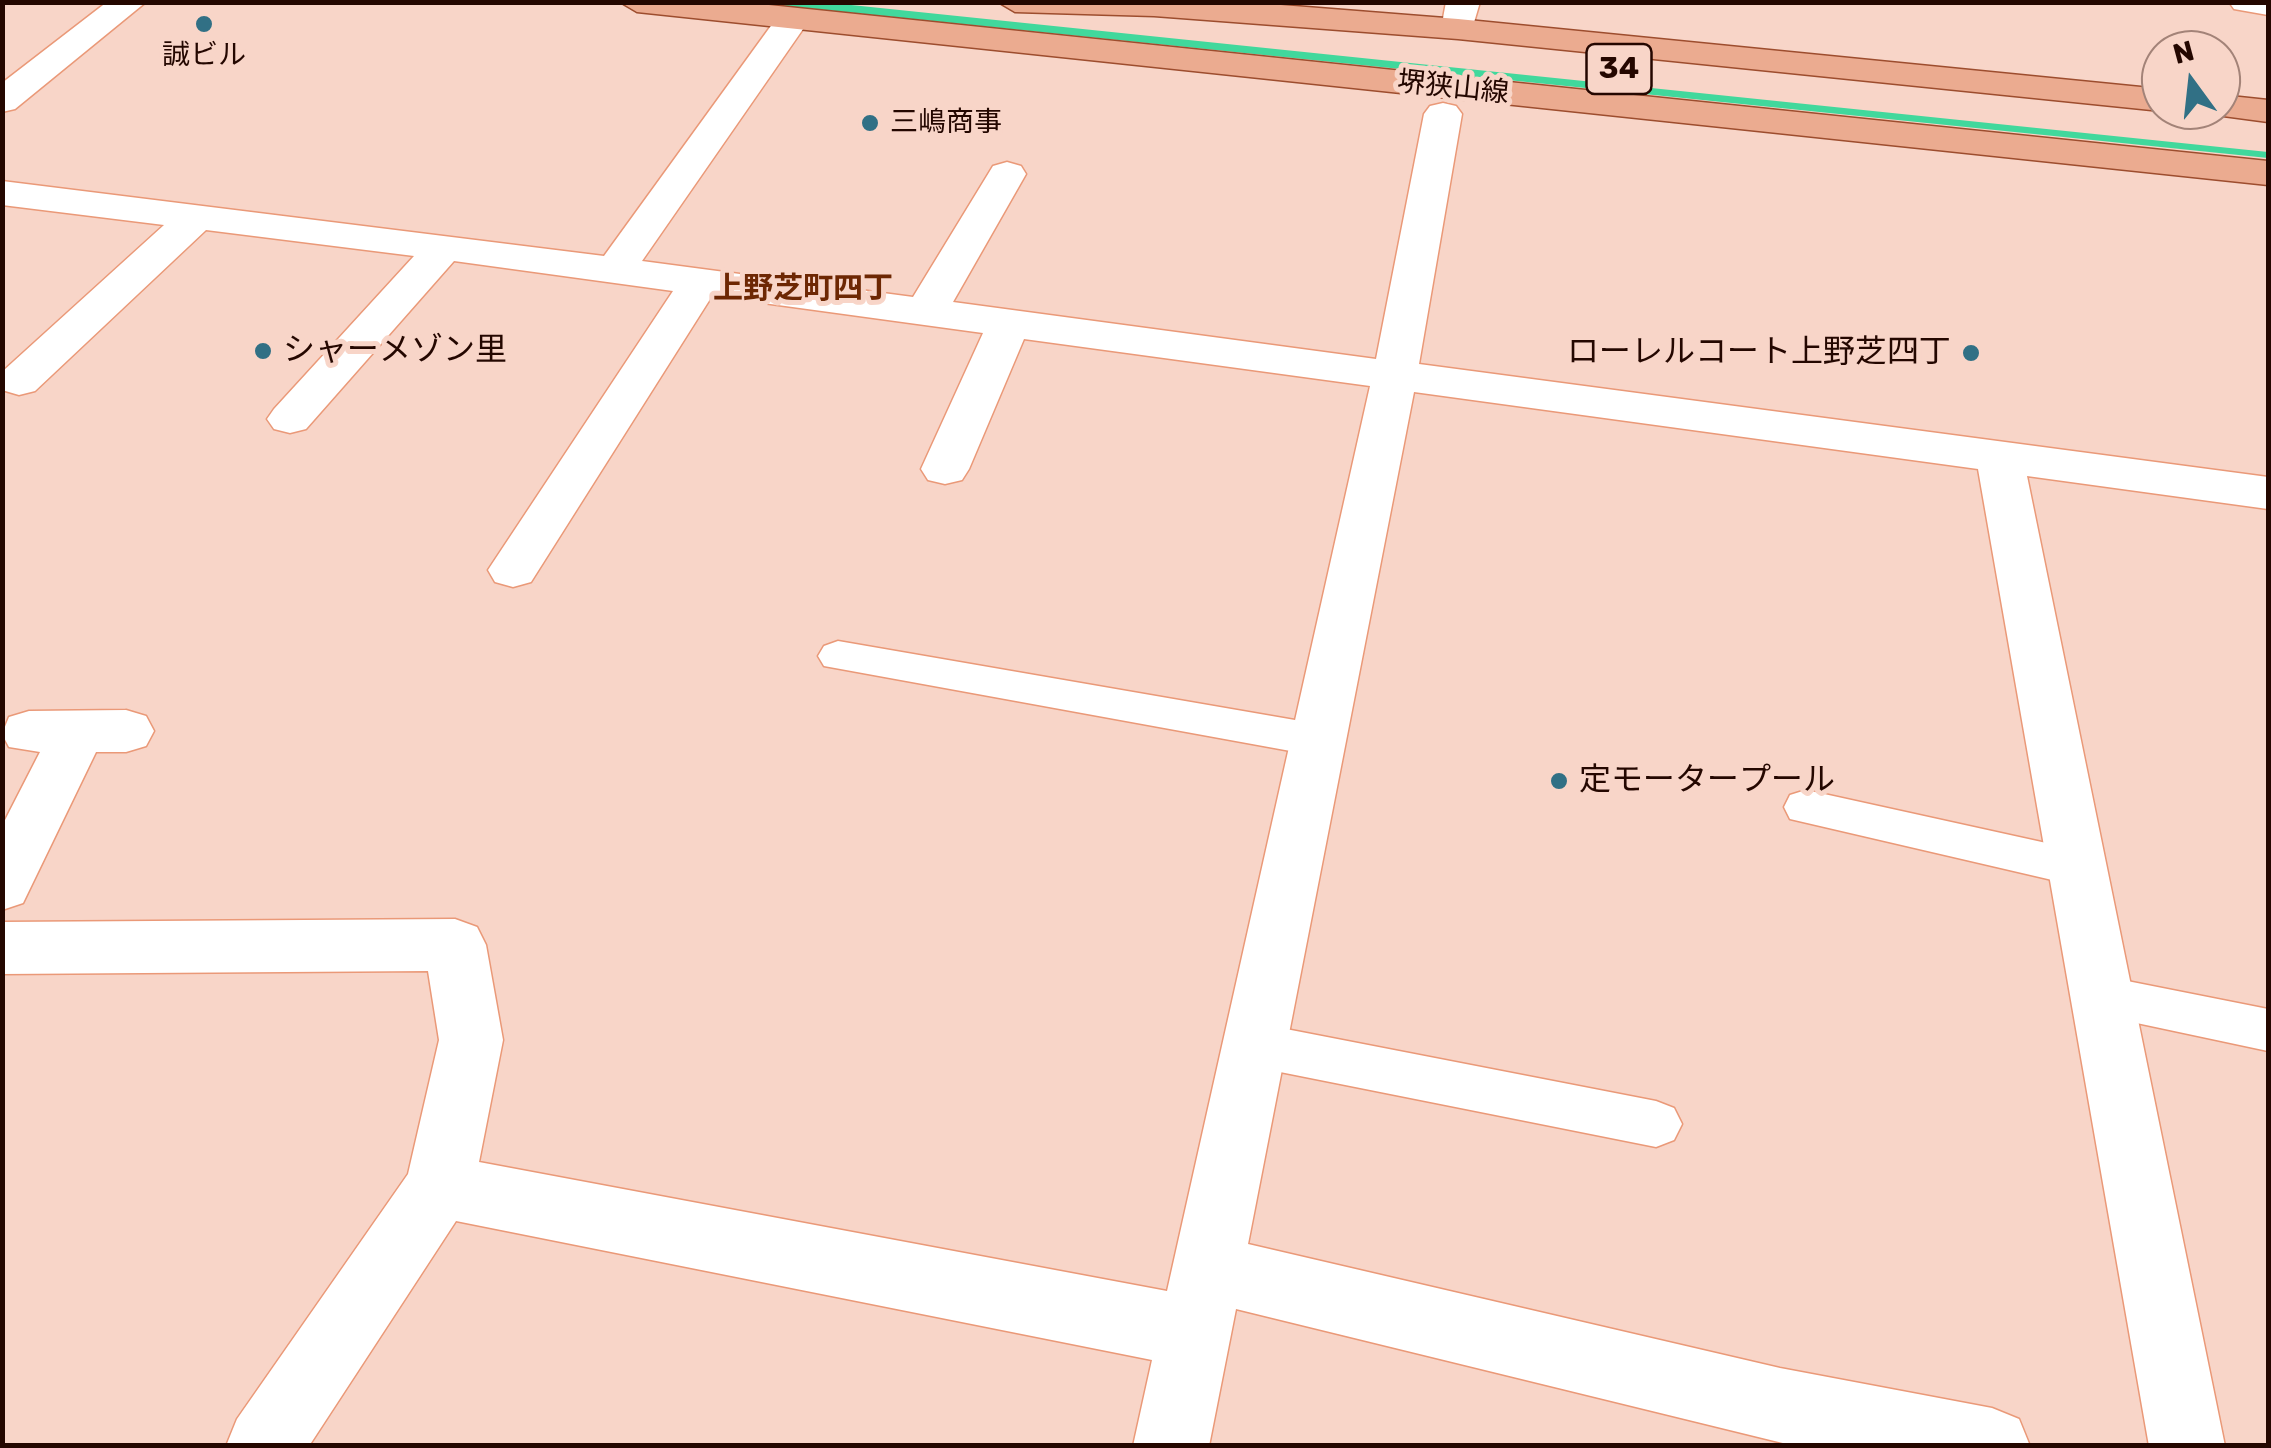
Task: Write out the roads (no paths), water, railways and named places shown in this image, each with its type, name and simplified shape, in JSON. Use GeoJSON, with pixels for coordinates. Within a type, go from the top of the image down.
{"type":"FeatureCollection","features":[{"type":"Feature","properties":{"kind":"main road","name":"堺狭山線"},"geometry":{"type":"LineString","coordinates":[[637,2],[2268,173]]}},
{"type":"Feature","properties":{"kind":"main road","name":"堺狭山線"},"geometry":{"type":"LineString","coordinates":[[968,2],[2268,136]]}},
{"type":"Feature","properties":{"kind":"main road"},"geometry":{"type":"LineString","coordinates":[[1015,2],[1461,16],[2141,98]]}},
{"type":"Feature","properties":{"kind":"main road"},"geometry":{"type":"LineString","coordinates":[[1086,49],[1134,69],[1214,84],[1443,114],[2268,206]]}},
{"type":"Feature","properties":{"kind":"main road"},"geometry":{"type":"LineString","coordinates":[[2241,108],[2268,111]]}},
{"type":"Feature","properties":{"kind":"street"},"geometry":{"type":"LineString","coordinates":[[2,101],[128,2]]}},
{"type":"Feature","properties":{"kind":"street"},"geometry":{"type":"LineString","coordinates":[[2246,2],[2268,5]]}},
{"type":"Feature","properties":{"kind":"street"},"geometry":{"type":"LineString","coordinates":[[614,271],[794,19]]}},
{"type":"Feature","properties":{"kind":"street"},"geometry":{"type":"LineString","coordinates":[[1172,1446],[1394,374],[1443,114]]}},
{"type":"Feature","properties":{"kind":"street"},"geometry":{"type":"LineString","coordinates":[[926,312],[1007,174]]}},
{"type":"Feature","properties":{"kind":"street"},"geometry":{"type":"LineString","coordinates":[[2,193],[444,247],[2268,493]]}},
{"type":"Feature","properties":{"kind":"street"},"geometry":{"type":"LineString","coordinates":[[20,381],[194,218]]}},
{"type":"Feature","properties":{"kind":"street"},"geometry":{"type":"LineString","coordinates":[[290,419],[444,247]]}},
{"type":"Feature","properties":{"kind":"street"},"geometry":{"type":"LineString","coordinates":[[513,570],[700,282]]}},
{"type":"Feature","properties":{"kind":"street"},"geometry":{"type":"LineString","coordinates":[[945,469],[1009,323]]}},
{"type":"Feature","properties":{"kind":"street"},"geometry":{"type":"LineString","coordinates":[[2000,458],[2187,1446]]}},
{"type":"Feature","properties":{"kind":"street"},"geometry":{"type":"LineString","coordinates":[[2,886],[78,731]]}},
{"type":"Feature","properties":{"kind":"street"},"geometry":{"type":"LineString","coordinates":[[2,948],[455,945],[471,1040],[440,1186],[264,1446]]}},
{"type":"Feature","properties":{"kind":"street"},"geometry":{"type":"LineString","coordinates":[[440,1186],[1200,1300],[1992,1446]]}},
{"type":"Feature","properties":{"kind":"lane"},"geometry":{"type":"LineString","coordinates":[[838,656],[1318,740]]}},
{"type":"Feature","properties":{"kind":"lane"},"geometry":{"type":"LineString","coordinates":[[1806,807],[2078,868]]}},
{"type":"Feature","properties":{"kind":"lane"},"geometry":{"type":"LineString","coordinates":[[2102,997],[2268,1030]]}},
{"type":"Feature","properties":{"kind":"lane"},"geometry":{"type":"LineString","coordinates":[[1254,1045],[1656,1124]]}},
{"type":"Feature","properties":{"kind":"place","name":"誠ビル"},"geometry":{"type":"Point","coordinates":[204,24]}},
{"type":"Feature","properties":{"kind":"place","name":"三嶋商事"},"geometry":{"type":"Point","coordinates":[870,123]}},
{"type":"Feature","properties":{"kind":"place","name":"シャーメゾン里"},"geometry":{"type":"Point","coordinates":[263,351]}},
{"type":"Feature","properties":{"kind":"place","name":"ローレルコート上野芝四丁"},"geometry":{"type":"Point","coordinates":[1971,353]}},
{"type":"Feature","properties":{"kind":"place","name":"定モータープール"},"geometry":{"type":"Point","coordinates":[1559,781]}},
{"type":"Feature","properties":{"kind":"district","name":"上野芝町四丁"},"geometry":{"type":"Point","coordinates":[803,289]}}]}
